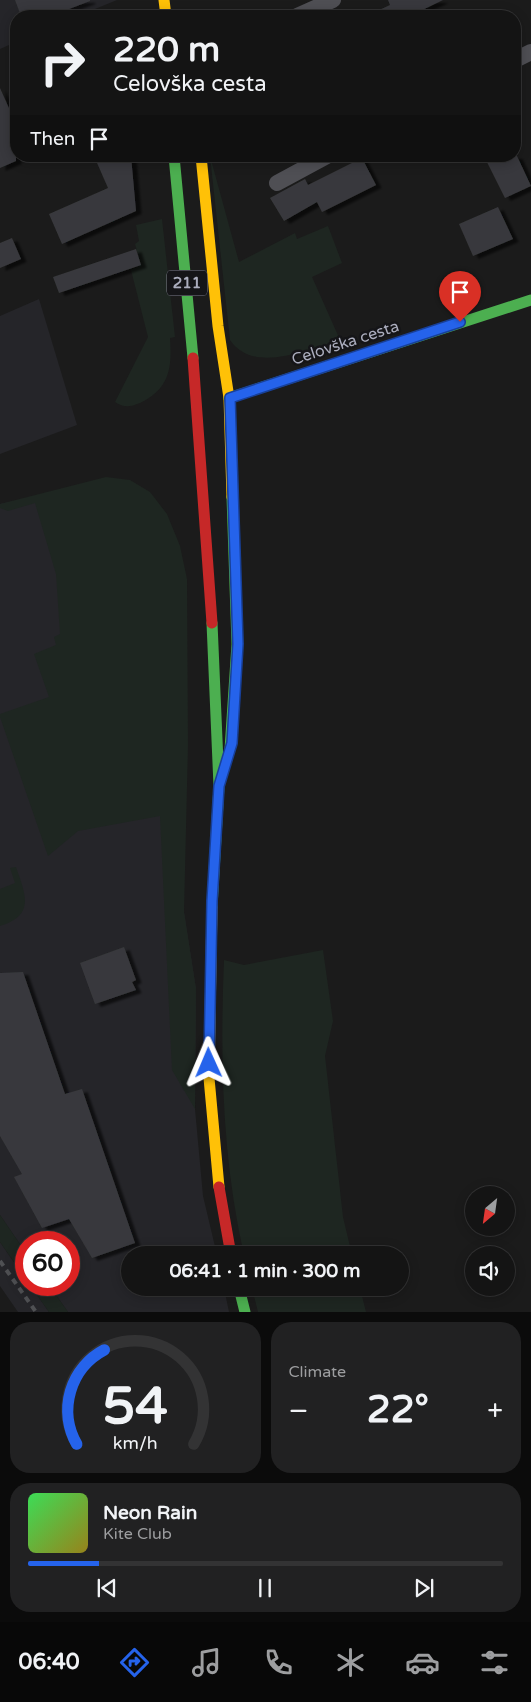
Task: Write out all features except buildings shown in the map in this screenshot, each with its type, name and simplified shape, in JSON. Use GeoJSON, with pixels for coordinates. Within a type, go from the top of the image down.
{"type":"FeatureCollection","features":[{"type":"Feature","properties":{"kind":"main road","name":"211"},"geometry":{"type":"LineString","coordinates":[[175,162],[206,407],[210,570],[219,786],[212,901],[209,1078],[220,1196],[229,1246]]}},
{"type":"Feature","properties":{"kind":"main road","name":"211"},"geometry":{"type":"LineString","coordinates":[[202,162],[218,326],[230,398],[238,644],[232,743],[219,786]]}},
{"type":"Feature","properties":{"kind":"main road","name":"Celovška cesta"},"geometry":{"type":"LineString","coordinates":[[206,407],[531,300]]}},
{"type":"Feature","properties":{"kind":"main road"},"geometry":{"type":"LineString","coordinates":[[241,1296],[245,1312]]}},
{"type":"Feature","properties":{"kind":"street"},"geometry":{"type":"LineString","coordinates":[[311,10],[333,0]]}},
{"type":"Feature","properties":{"kind":"street"},"geometry":{"type":"LineString","coordinates":[[277,183],[316,162]]}},
{"type":"Feature","properties":{"kind":"shaded area"},"geometry":{"type":"Polygon","coordinates":[[[0,0],[117,0],[93,10],[10,10],[10,45],[0,49],[0,0]]]}},
{"type":"Feature","properties":{"kind":"shaded area"},"geometry":{"type":"Polygon","coordinates":[[[211,162],[239,262],[295,233],[297,239],[328,226],[342,263],[312,277],[340,340],[297,353],[267,358],[253,356],[240,350],[230,340],[211,162]]]}},
{"type":"Feature","properties":{"kind":"shaded area"},"geometry":{"type":"Polygon","coordinates":[[[162,219],[175,337],[170,338],[169,368],[167,376],[158,391],[140,403],[124,406],[115,402],[148,337],[131,270],[141,265],[135,244],[139,241],[136,225],[162,219]]]}},
{"type":"Feature","properties":{"kind":"shaded area"},"geometry":{"type":"Polygon","coordinates":[[[39,299],[77,425],[0,454],[0,316],[39,299]]]}},
{"type":"Feature","properties":{"kind":"shaded area"},"geometry":{"type":"Polygon","coordinates":[[[106,477],[130,480],[150,492],[167,514],[180,546],[187,579],[188,745],[184,912],[196,989],[195,1109],[172,1070],[160,816],[78,831],[48,856],[0,717],[0,714],[49,697],[34,654],[56,645],[54,637],[60,634],[56,574],[35,503],[8,511],[0,508],[0,504],[106,477]]]}},
{"type":"Feature","properties":{"kind":"shaded area"},"geometry":{"type":"Polygon","coordinates":[[[105,481],[184,912],[196,989],[195,1109],[203,1196],[215,1246],[121,1246],[121,1296],[226,1296],[229,1312],[68,1312],[57,1296],[80,1296],[80,1231],[15,1231],[15,1237],[0,1215],[0,504],[105,481]]]}},
{"type":"Feature","properties":{"kind":"shaded area"},"geometry":{"type":"Polygon","coordinates":[[[16,867],[25,903],[19,916],[0,926],[0,889],[15,883],[10,868],[16,867]]]}},
{"type":"Feature","properties":{"kind":"shaded area"},"geometry":{"type":"Polygon","coordinates":[[[323,950],[333,1021],[325,1056],[343,1217],[350,1246],[242,1246],[231,1182],[227,1145],[222,1034],[224,960],[244,965],[323,950]]]}},
{"type":"Feature","properties":{"kind":"shaded area"},"geometry":{"type":"Polygon","coordinates":[[[0,1215],[15,1237],[15,1263],[0,1242],[0,1215]]]}},
{"type":"Feature","properties":{"kind":"shaded area"},"geometry":{"type":"Polygon","coordinates":[[[0,1242],[15,1264],[15,1296],[38,1296],[49,1312],[18,1312],[0,1286],[0,1242]]]}},
{"type":"Feature","properties":{"kind":"shaded area"},"geometry":{"type":"Polygon","coordinates":[[[38,1296],[57,1296],[68,1312],[49,1312],[38,1296]]]}},
{"type":"Feature","properties":{"kind":"shaded area"},"geometry":{"type":"Polygon","coordinates":[[[254,1296],[362,1296],[366,1312],[258,1312],[254,1296]]]}},
{"type":"Feature","properties":{"kind":"railway"},"geometry":{"type":"LineString","coordinates":[[0,1261],[36,1312]]}},
{"type":"Feature","properties":{"kind":"traffic: fast"},"geometry":{"type":"LineString","coordinates":[[175,162],[193,358]]}},
{"type":"Feature","properties":{"kind":"traffic: fast"},"geometry":{"type":"LineString","coordinates":[[229,398],[531,300]]}},
{"type":"Feature","properties":{"kind":"traffic: fast"},"geometry":{"type":"LineString","coordinates":[[230,749],[237,644],[232,497]]}},
{"type":"Feature","properties":{"kind":"traffic: fast"},"geometry":{"type":"LineString","coordinates":[[212,623],[219,786],[212,907]]}},
{"type":"Feature","properties":{"kind":"traffic: fast"},"geometry":{"type":"LineString","coordinates":[[241,1296],[245,1312]]}},
{"type":"Feature","properties":{"kind":"traffic: slow"},"geometry":{"type":"LineString","coordinates":[[164,0],[165,10]]}},
{"type":"Feature","properties":{"kind":"traffic: slow"},"geometry":{"type":"LineString","coordinates":[[202,162],[218,326],[229,398],[232,497]]}},
{"type":"Feature","properties":{"kind":"traffic: slow"},"geometry":{"type":"LineString","coordinates":[[212,907],[209,1078],[219,1187]]}},
{"type":"Feature","properties":{"kind":"traffic: jam"},"geometry":{"type":"LineString","coordinates":[[193,358],[212,623]]}},
{"type":"Feature","properties":{"kind":"traffic: jam"},"geometry":{"type":"LineString","coordinates":[[219,1187],[229,1246]]}},
{"type":"Feature","properties":{"kind":"route"},"geometry":{"type":"LineString","coordinates":[[209,1063],[208,1033],[212,901],[219,786],[232,743],[238,644],[230,398],[460,322]]}}]}
